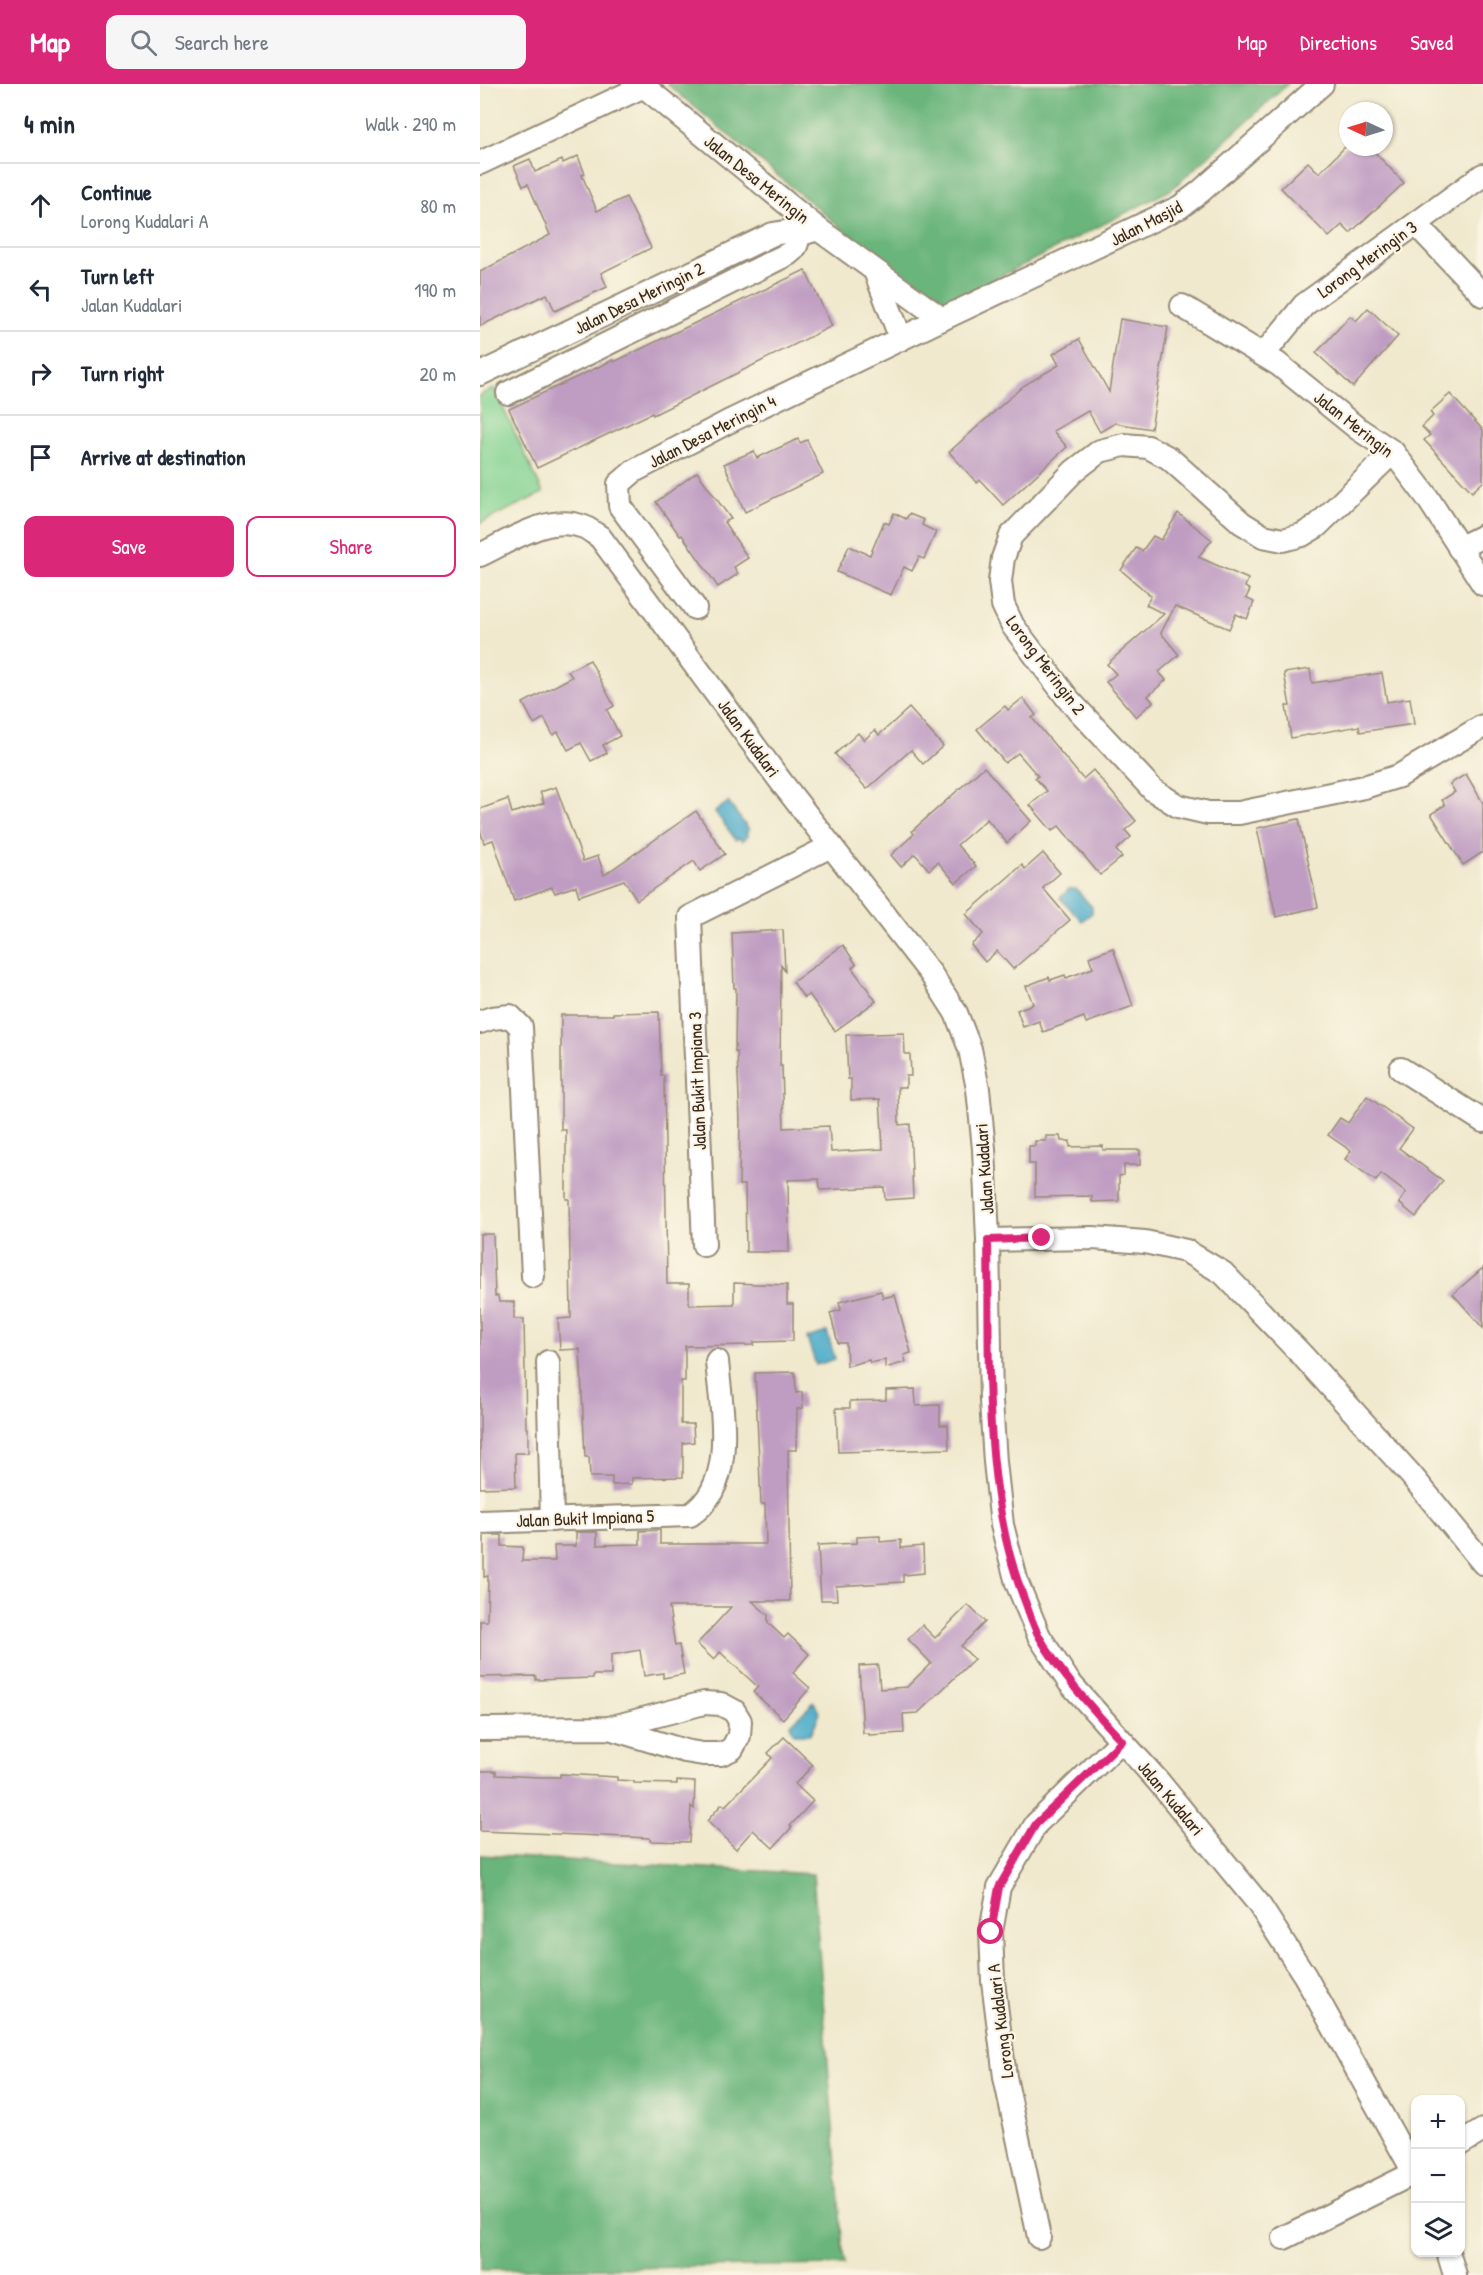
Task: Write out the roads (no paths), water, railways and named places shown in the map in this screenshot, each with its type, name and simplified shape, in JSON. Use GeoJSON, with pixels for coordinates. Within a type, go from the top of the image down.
{"type":"FeatureCollection","features":[{"type":"Feature","properties":{"kind":"street","name":"Jalan Masjid"},"geometry":{"type":"LineString","coordinates":[[942,319],[1180,207],[1322,84]]}},
{"type":"Feature","properties":{"kind":"street","name":"Jalan Desa Meringin"},"geometry":{"type":"LineString","coordinates":[[643,85],[808,232],[875,272],[942,319]]}},
{"type":"Feature","properties":{"kind":"street"},"geometry":{"type":"LineString","coordinates":[[480,163],[643,85]]}},
{"type":"Feature","properties":{"kind":"street","name":"Lorong Meringin 3"},"geometry":{"type":"LineString","coordinates":[[1263,355],[1304,305],[1483,175]]}},
{"type":"Feature","properties":{"kind":"street"},"geometry":{"type":"LineString","coordinates":[[1416,224],[1483,295]]}},
{"type":"Feature","properties":{"kind":"street","name":"Jalan Desa Meringin 2"},"geometry":{"type":"LineString","coordinates":[[480,374],[773,234],[791,231],[808,232]]}},
{"type":"Feature","properties":{"kind":"street","name":"Jalan Desa Meringin 2"},"geometry":{"type":"LineString","coordinates":[[508,393],[788,254],[795,249],[808,232]]}},
{"type":"Feature","properties":{"kind":"street"},"geometry":{"type":"LineString","coordinates":[[875,272],[901,339]]}},
{"type":"Feature","properties":{"kind":"street","name":"Jalan Meringin"},"geometry":{"type":"LineString","coordinates":[[1182,306],[1278,364],[1357,428],[1393,452],[1427,497],[1483,584]]}},
{"type":"Feature","properties":{"kind":"street","name":"Jalan Desa Meringin 4"},"geometry":{"type":"LineString","coordinates":[[695,608],[620,506],[619,484],[634,471],[686,444],[942,319]]}},
{"type":"Feature","properties":{"kind":"street","name":"Lorong Meringin 2"},"geometry":{"type":"LineString","coordinates":[[1393,452],[1317,525],[1302,535],[1283,540],[1263,536],[1242,524],[1169,459],[1148,447],[1124,445],[1100,452],[1074,471],[1011,536],[1001,570],[1003,605],[1013,626],[1069,700],[1153,790],[1178,806],[1208,813],[1239,813],[1364,787],[1399,776],[1483,726]]}},
{"type":"Feature","properties":{"kind":"street","name":"Jalan Kudalari"},"geometry":{"type":"LineString","coordinates":[[480,555],[543,526],[566,523],[584,527],[600,537],[831,846],[931,974],[956,1013],[970,1049],[978,1089],[984,1149],[991,1401],[995,1461],[1002,1526],[1017,1583],[1039,1636],[1069,1682],[1158,1781],[1258,1903],[1305,1976],[1411,2167]]}},
{"type":"Feature","properties":{"kind":"street"},"geometry":{"type":"LineString","coordinates":[[1460,548],[1483,536]]}},
{"type":"Feature","properties":{"kind":"street","name":"Jalan Bukit Impiana 3"},"geometry":{"type":"LineString","coordinates":[[704,1245],[690,916],[831,846]]}},
{"type":"Feature","properties":{"kind":"street"},"geometry":{"type":"LineString","coordinates":[[480,1022],[510,1016],[521,1027],[532,1276]]}},
{"type":"Feature","properties":{"kind":"street"},"geometry":{"type":"LineString","coordinates":[[1401,1069],[1483,1121]]}},
{"type":"Feature","properties":{"kind":"street"},"geometry":{"type":"LineString","coordinates":[[988,1240],[1093,1238],[1144,1242],[1186,1251],[1223,1274],[1301,1354],[1411,1475],[1483,1563]]}},
{"type":"Feature","properties":{"kind":"street","name":"Jalan Bukit Impiana 5"},"geometry":{"type":"LineString","coordinates":[[480,1522],[690,1515],[704,1506],[718,1482],[723,1445],[717,1361]]}},
{"type":"Feature","properties":{"kind":"street"},"geometry":{"type":"LineString","coordinates":[[548,1362],[552,1520]]}},
{"type":"Feature","properties":{"kind":"street"},"geometry":{"type":"LineString","coordinates":[[480,1729],[609,1728],[704,1703],[722,1704],[734,1711],[740,1721],[739,1736],[732,1749],[720,1754],[685,1751],[609,1728]]}},
{"type":"Feature","properties":{"kind":"street","name":"Lorong Kudalari A"},"geometry":{"type":"LineString","coordinates":[[1039,2237],[1005,2078],[993,1981],[991,1932],[999,1887],[1036,1824],[1122,1741]]}},
{"type":"Feature","properties":{"kind":"street"},"geometry":{"type":"LineString","coordinates":[[1465,2141],[1483,2130]]}},
{"type":"Feature","properties":{"kind":"street"},"geometry":{"type":"LineString","coordinates":[[1284,2238],[1411,2176]]}},
{"type":"Feature","properties":{"kind":"street"},"geometry":{"type":"LineString","coordinates":[[1449,2257],[1455,2275]]}},
{"type":"Feature","properties":{"kind":"water"},"geometry":{"type":"Polygon","coordinates":[[[728,802],[749,830],[746,833],[748,836],[742,841],[739,838],[736,840],[715,812],[728,802]]]}},
{"type":"Feature","properties":{"kind":"water"},"geometry":{"type":"Polygon","coordinates":[[[1069,889],[1076,889],[1092,907],[1092,913],[1082,921],[1060,898],[1069,889]]]}},
{"type":"Feature","properties":{"kind":"water"},"geometry":{"type":"Polygon","coordinates":[[[827,1332],[835,1359],[816,1365],[807,1338],[827,1332]]]}},
{"type":"Feature","properties":{"kind":"water"},"geometry":{"type":"Polygon","coordinates":[[[814,1702],[820,1713],[811,1734],[794,1734],[790,1725],[814,1702]]]}}]}
